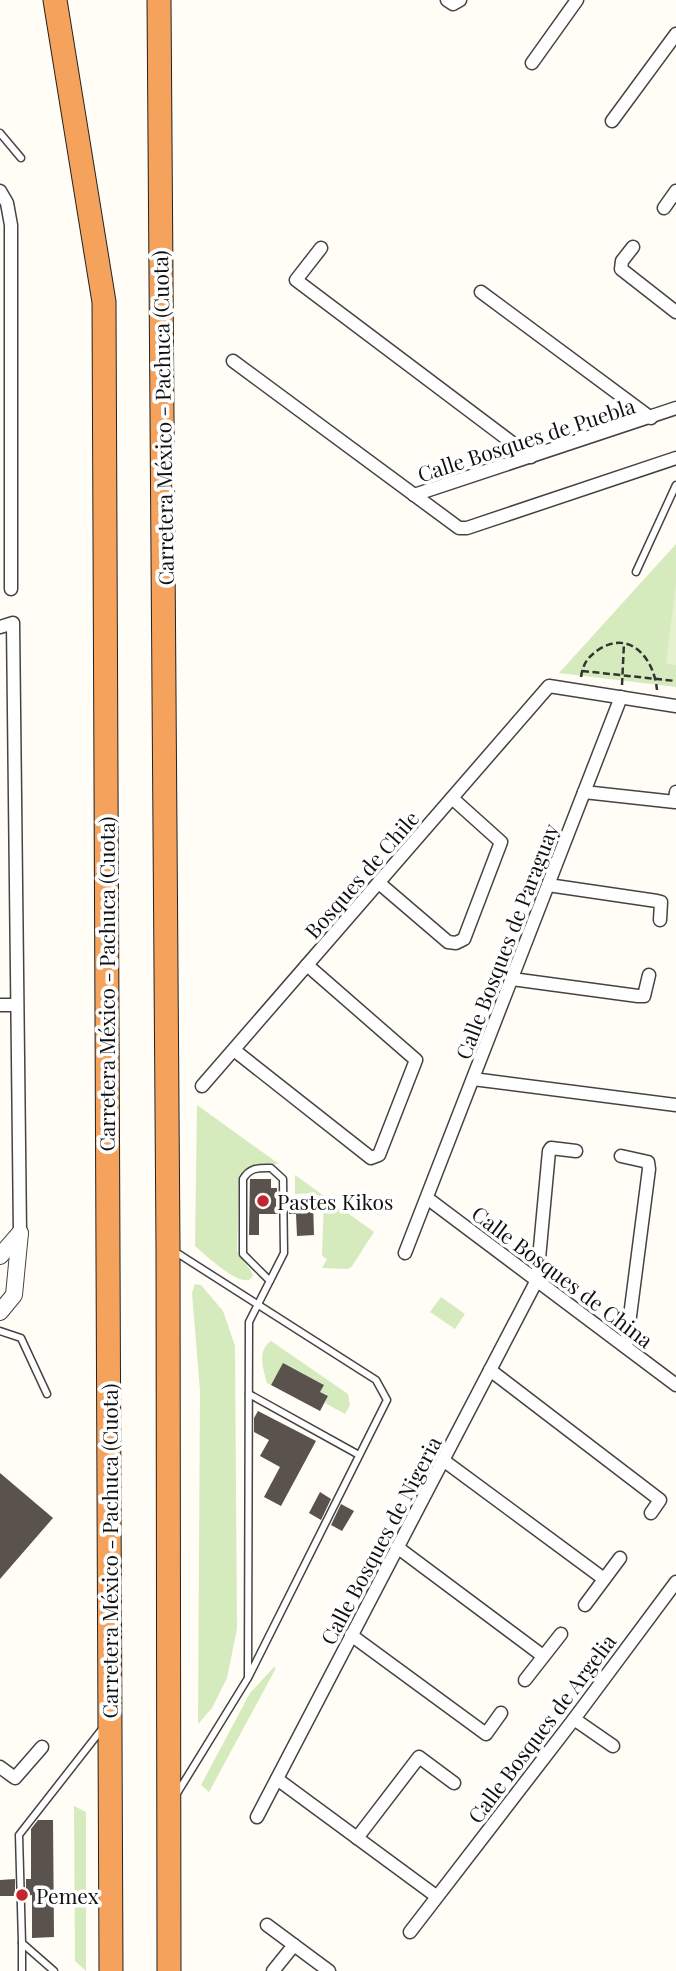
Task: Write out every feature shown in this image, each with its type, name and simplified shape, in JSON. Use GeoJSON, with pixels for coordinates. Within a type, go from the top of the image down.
{"type":"FeatureCollection","features":[{"type":"Feature","properties":{"kind":"highway","name":"Carretera México - Pachuca (Cuota)"},"geometry":{"type":"LineString","coordinates":[[55,0],[104,302],[111,1971]]}},
{"type":"Feature","properties":{"kind":"highway","name":"Carretera México - Pachuca (Cuota)"},"geometry":{"type":"LineString","coordinates":[[161,4],[169,1971]]}},
{"type":"Feature","properties":{"kind":"street"},"geometry":{"type":"LineString","coordinates":[[447,0],[453,4],[460,0]]}},
{"type":"Feature","properties":{"kind":"street"},"geometry":{"type":"LineString","coordinates":[[532,63],[577,0]]}},
{"type":"Feature","properties":{"kind":"street"},"geometry":{"type":"LineString","coordinates":[[612,121],[676,34]]}},
{"type":"Feature","properties":{"kind":"street"},"geometry":{"type":"LineString","coordinates":[[0,191],[7,203],[11,225],[6,426],[11,589]]}},
{"type":"Feature","properties":{"kind":"street"},"geometry":{"type":"LineString","coordinates":[[664,208],[676,191]]}},
{"type":"Feature","properties":{"kind":"street"},"geometry":{"type":"LineString","coordinates":[[633,247],[622,261],[621,269],[676,312]]}},
{"type":"Feature","properties":{"kind":"street"},"geometry":{"type":"LineString","coordinates":[[321,248],[296,280],[531,457]]}},
{"type":"Feature","properties":{"kind":"street"},"geometry":{"type":"LineString","coordinates":[[481,292],[651,418]]}},
{"type":"Feature","properties":{"kind":"street"},"geometry":{"type":"LineString","coordinates":[[233,361],[414,495]]}},
{"type":"Feature","properties":{"kind":"street","name":"Calle Bosques de Puebla"},"geometry":{"type":"LineString","coordinates":[[414,495],[676,408]]}},
{"type":"Feature","properties":{"kind":"street","name":"Calle Bosques de Puebla"},"geometry":{"type":"LineString","coordinates":[[414,495],[459,528],[467,528],[676,458]]}},
{"type":"Feature","properties":{"kind":"street"},"geometry":{"type":"LineString","coordinates":[[0,627],[13,623],[6,692],[20,1233],[15,1295],[0,1312]]}},
{"type":"Feature","properties":{"kind":"street","name":"Bosques de Chile"},"geometry":{"type":"LineString","coordinates":[[202,1086],[549,686],[579,691]]}},
{"type":"Feature","properties":{"kind":"street"},"geometry":{"type":"LineString","coordinates":[[579,691],[676,706]]}},
{"type":"Feature","properties":{"kind":"street","name":"Calle Bosques de Paraguay"},"geometry":{"type":"LineString","coordinates":[[405,1254],[621,698]]}},
{"type":"Feature","properties":{"kind":"street"},"geometry":{"type":"LineString","coordinates":[[584,792],[675,802],[676,792]]}},
{"type":"Feature","properties":{"kind":"street"},"geometry":{"type":"LineString","coordinates":[[379,883],[448,942],[456,943],[464,939],[501,842],[452,798]]}},
{"type":"Feature","properties":{"kind":"street"},"geometry":{"type":"LineString","coordinates":[[548,885],[657,901],[662,906],[660,920]]}},
{"type":"Feature","properties":{"kind":"street"},"geometry":{"type":"LineString","coordinates":[[234,1049],[371,1158],[379,1155],[416,1060],[307,965]]}},
{"type":"Feature","properties":{"kind":"street"},"geometry":{"type":"LineString","coordinates":[[512,979],[644,996],[649,975]]}},
{"type":"Feature","properties":{"kind":"street"},"geometry":{"type":"LineString","coordinates":[[0,1005],[16,1004]]}},
{"type":"Feature","properties":{"kind":"street"},"geometry":{"type":"LineString","coordinates":[[473,1079],[676,1105]]}},
{"type":"Feature","properties":{"kind":"street"},"geometry":{"type":"LineString","coordinates":[[537,1280],[549,1151],[551,1148],[576,1151]]}},
{"type":"Feature","properties":{"kind":"street"},"geometry":{"type":"LineString","coordinates":[[621,1156],[643,1159],[648,1162],[649,1169],[626,1348]]}},
{"type":"Feature","properties":{"kind":"street","name":"Calle Bosques de China"},"geometry":{"type":"LineString","coordinates":[[427,1198],[676,1385]]}},
{"type":"Feature","properties":{"kind":"street"},"geometry":{"type":"LineString","coordinates":[[0,1256],[20,1233]]}},
{"type":"Feature","properties":{"kind":"street","name":"Calle Bosques de Nigeria"},"geometry":{"type":"LineString","coordinates":[[257,1817],[537,1280]]}},
{"type":"Feature","properties":{"kind":"street"},"geometry":{"type":"LineString","coordinates":[[490,1370],[660,1500],[651,1513]]}},
{"type":"Feature","properties":{"kind":"street"},"geometry":{"type":"LineString","coordinates":[[443,1460],[604,1579]]}},
{"type":"Feature","properties":{"kind":"street"},"geometry":{"type":"LineString","coordinates":[[397,1547],[543,1656]]}},
{"type":"Feature","properties":{"kind":"street"},"geometry":{"type":"LineString","coordinates":[[584,1605],[620,1558]]}},
{"type":"Feature","properties":{"kind":"street","name":"Calle Bosques de Argelia"},"geometry":{"type":"LineString","coordinates":[[410,1933],[676,1582]]}},
{"type":"Feature","properties":{"kind":"street"},"geometry":{"type":"LineString","coordinates":[[525,1681],[561,1634]]}},
{"type":"Feature","properties":{"kind":"street"},"geometry":{"type":"LineString","coordinates":[[351,1635],[486,1734],[501,1713]]}},
{"type":"Feature","properties":{"kind":"street"},"geometry":{"type":"LineString","coordinates":[[574,1719],[613,1746]]}},
{"type":"Feature","properties":{"kind":"street"},"geometry":{"type":"LineString","coordinates":[[0,1767],[15,1778],[42,1747]]}},
{"type":"Feature","properties":{"kind":"street"},"geometry":{"type":"LineString","coordinates":[[357,1838],[419,1757],[454,1783]]}},
{"type":"Feature","properties":{"kind":"street"},"geometry":{"type":"LineString","coordinates":[[276,1779],[436,1896]]}},
{"type":"Feature","properties":{"kind":"street"},"geometry":{"type":"LineString","coordinates":[[267,1925],[329,1971]]}},
{"type":"Feature","properties":{"kind":"street"},"geometry":{"type":"LineString","coordinates":[[273,1971],[293,1944]]}},
{"type":"Feature","properties":{"kind":"lane"},"geometry":{"type":"LineString","coordinates":[[0,133],[21,158]]}},
{"type":"Feature","properties":{"kind":"lane"},"geometry":{"type":"LineString","coordinates":[[636,572],[676,485]]}},
{"type":"Feature","properties":{"kind":"lane"},"geometry":{"type":"LineString","coordinates":[[248,1678],[249,1322],[270,1281],[284,1253],[282,1179],[271,1168],[254,1168],[243,1179],[243,1254],[270,1281]]}},
{"type":"Feature","properties":{"kind":"lane"},"geometry":{"type":"LineString","coordinates":[[168,1247],[376,1380],[387,1400],[248,1678],[168,1808]]}},
{"type":"Feature","properties":{"kind":"lane"},"geometry":{"type":"LineString","coordinates":[[0,1332],[21,1338],[47,1394]]}},
{"type":"Feature","properties":{"kind":"lane"},"geometry":{"type":"LineString","coordinates":[[249,1394],[359,1455]]}},
{"type":"Feature","properties":{"kind":"lane"},"geometry":{"type":"LineString","coordinates":[[22,1971],[19,1835],[110,1718]]}},
{"type":"Feature","properties":{"kind":"lane"},"geometry":{"type":"LineString","coordinates":[[22,1942],[54,1971]]}},
{"type":"Feature","properties":{"kind":"path"},"geometry":{"type":"LineString","coordinates":[[579,691],[583,665],[604,646],[618,642],[630,644],[643,653],[653,668],[658,704]]}},
{"type":"Feature","properties":{"kind":"path"},"geometry":{"type":"LineString","coordinates":[[621,698],[624,643]]}},
{"type":"Feature","properties":{"kind":"path"},"geometry":{"type":"LineString","coordinates":[[582,671],[676,681]]}},
{"type":"Feature","properties":{"kind":"green space"},"geometry":{"type":"Polygon","coordinates":[[[676,544],[676,687],[559,673],[676,544]]]}},
{"type":"Feature","properties":{"kind":"green space"},"geometry":{"type":"Polygon","coordinates":[[[676,584],[676,665],[666,664],[676,584]]]}},
{"type":"Feature","properties":{"kind":"green space"},"geometry":{"type":"Polygon","coordinates":[[[197,1105],[279,1164],[251,1166],[239,1178],[237,1251],[252,1272],[253,1276],[249,1280],[228,1273],[195,1246],[197,1105]]]}},
{"type":"Feature","properties":{"kind":"green space"},"geometry":{"type":"Polygon","coordinates":[[[295,1175],[374,1232],[348,1269],[322,1268],[327,1259],[322,1256],[324,1200],[314,1193],[295,1194],[295,1175]]]}},
{"type":"Feature","properties":{"kind":"green space"},"geometry":{"type":"Polygon","coordinates":[[[195,1284],[201,1285],[223,1311],[235,1346],[237,1629],[227,1678],[212,1708],[198,1724],[200,1391],[192,1293],[195,1284]]]}},
{"type":"Feature","properties":{"kind":"green space"},"geometry":{"type":"Polygon","coordinates":[[[441,1297],[465,1314],[455,1329],[430,1312],[441,1297]]]}},
{"type":"Feature","properties":{"kind":"green space"},"geometry":{"type":"Polygon","coordinates":[[[271,1341],[348,1394],[350,1405],[345,1414],[325,1403],[328,1396],[320,1392],[323,1384],[298,1371],[275,1377],[271,1385],[267,1383],[263,1354],[271,1341]]]}},
{"type":"Feature","properties":{"kind":"green space"},"geometry":{"type":"Polygon","coordinates":[[[274,1667],[276,1668],[209,1792],[201,1785],[250,1693],[274,1667]]]}},
{"type":"Feature","properties":{"kind":"green space"},"geometry":{"type":"Polygon","coordinates":[[[74,1806],[86,1812],[86,1971],[75,1961],[74,1806]]]}},
{"type":"Feature","properties":{"kind":"building","name":"Pastes Kikos"},"geometry":{"type":"Polygon","coordinates":[[[250,1179],[271,1179],[271,1188],[277,1188],[278,1214],[259,1214],[259,1235],[249,1235],[250,1179]]]}},
{"type":"Feature","properties":{"kind":"building"},"geometry":{"type":"Polygon","coordinates":[[[313,1202],[314,1235],[297,1236],[296,1214],[289,1214],[289,1203],[313,1202]]]}},
{"type":"Feature","properties":{"kind":"building"},"geometry":{"type":"Polygon","coordinates":[[[283,1363],[324,1385],[320,1392],[328,1396],[320,1411],[271,1385],[283,1363]]]}},
{"type":"Feature","properties":{"kind":"building"},"geometry":{"type":"Polygon","coordinates":[[[258,1411],[316,1441],[281,1506],[264,1497],[280,1467],[260,1456],[269,1440],[254,1432],[254,1418],[258,1411]]]}},
{"type":"Feature","properties":{"kind":"building"},"geometry":{"type":"Polygon","coordinates":[[[0,1473],[53,1518],[0,1579],[0,1473]]]}},
{"type":"Feature","properties":{"kind":"building"},"geometry":{"type":"Polygon","coordinates":[[[320,1492],[331,1499],[321,1520],[309,1513],[320,1492]]]}},
{"type":"Feature","properties":{"kind":"building"},"geometry":{"type":"Polygon","coordinates":[[[341,1504],[354,1511],[342,1531],[331,1525],[341,1504]]]}},
{"type":"Feature","properties":{"kind":"building"},"geometry":{"type":"Polygon","coordinates":[[[38,1820],[53,1820],[54,1937],[32,1938],[32,1895],[26,1896],[26,1879],[31,1879],[31,1829],[38,1820]]]}},
{"type":"Feature","properties":{"kind":"building"},"geometry":{"type":"Polygon","coordinates":[[[15,1879],[15,1896],[0,1896],[0,1880],[15,1879]]]}},
{"type":"Feature","properties":{"kind":"place","name":"Pastes Kikos"},"geometry":{"type":"Point","coordinates":[263,1201]}},
{"type":"Feature","properties":{"kind":"place","name":"Pemex"},"geometry":{"type":"Point","coordinates":[22,1895]}}]}
